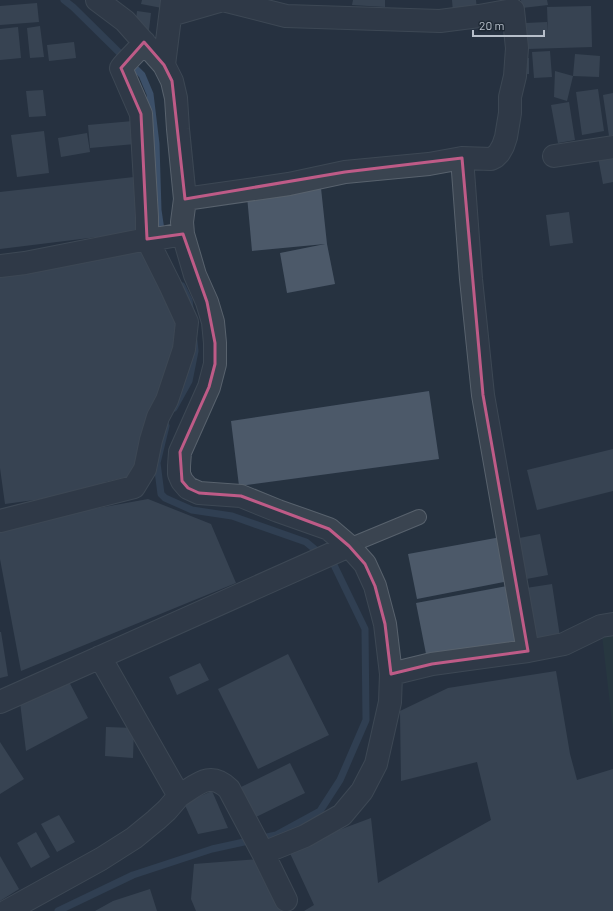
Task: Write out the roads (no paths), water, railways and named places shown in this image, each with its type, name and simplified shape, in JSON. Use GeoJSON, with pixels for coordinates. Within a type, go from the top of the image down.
{"type":"FeatureCollection","features":[{"type":"Feature","properties":{"kind":"street"},"geometry":{"type":"LineString","coordinates":[[0,266],[25,263],[167,237],[182,222],[185,199],[176,98],[172,81],[164,65],[142,45],[125,21],[97,0]]}},
{"type":"Feature","properties":{"kind":"street"},"geometry":{"type":"LineString","coordinates":[[164,65],[172,8],[223,0],[293,17],[440,21],[513,10]]}},
{"type":"Feature","properties":{"kind":"street"},"geometry":{"type":"LineString","coordinates":[[480,0],[481,10],[513,10]]}},
{"type":"Feature","properties":{"kind":"street"},"geometry":{"type":"LineString","coordinates":[[185,199],[289,184],[345,172],[429,164],[462,158],[490,159],[495,157],[503,146],[509,121],[510,97],[515,76],[517,48],[513,10]]}},
{"type":"Feature","properties":{"kind":"street"},"geometry":{"type":"LineString","coordinates":[[142,45],[121,68],[141,114],[147,217],[167,237],[195,275],[207,302],[213,322],[215,343],[215,364],[208,388],[180,452],[178,466],[179,474],[188,488],[199,493],[241,496],[329,529],[341,550],[365,564],[375,586],[385,624],[391,674],[390,702],[376,764],[362,791],[342,815],[305,836],[258,843]]}},
{"type":"Feature","properties":{"kind":"street"},"geometry":{"type":"LineString","coordinates":[[554,156],[613,147]]}},
{"type":"Feature","properties":{"kind":"street"},"geometry":{"type":"LineString","coordinates":[[462,158],[471,279],[483,395],[528,651]]}},
{"type":"Feature","properties":{"kind":"street"},"geometry":{"type":"LineString","coordinates":[[0,521],[134,488],[145,469],[156,423],[167,400],[184,349],[187,322],[170,285],[167,237]]}},
{"type":"Feature","properties":{"kind":"street"},"geometry":{"type":"LineString","coordinates":[[0,702],[341,550]]}},
{"type":"Feature","properties":{"kind":"street"},"geometry":{"type":"LineString","coordinates":[[391,674],[432,664],[528,651],[564,644],[601,626],[613,624]]}},
{"type":"Feature","properties":{"kind":"street"},"geometry":{"type":"LineString","coordinates":[[100,657],[179,796]]}},
{"type":"Feature","properties":{"kind":"street"},"geometry":{"type":"LineString","coordinates":[[7,911],[101,859],[134,838],[167,810],[179,796],[210,779],[223,783],[229,789],[286,900]]}},
{"type":"Feature","properties":{"kind":"lane"},"geometry":{"type":"LineString","coordinates":[[341,550],[419,518]]}},
{"type":"Feature","properties":{"kind":"waterway"},"geometry":{"type":"LineString","coordinates":[[64,0],[142,75],[150,94],[156,144],[158,210],[162,237]]}},
{"type":"Feature","properties":{"kind":"waterway"},"geometry":{"type":"LineString","coordinates":[[182,286],[189,300],[190,308]]}},
{"type":"Feature","properties":{"kind":"waterway"},"geometry":{"type":"LineString","coordinates":[[174,408],[189,381],[195,351],[194,341]]}},
{"type":"Feature","properties":{"kind":"waterway"},"geometry":{"type":"LineString","coordinates":[[58,911],[133,875],[212,849],[276,835],[320,811],[340,780],[366,720],[365,629],[334,565],[306,542],[232,516],[192,510],[165,498],[161,494],[157,463],[166,426]]}}]}
